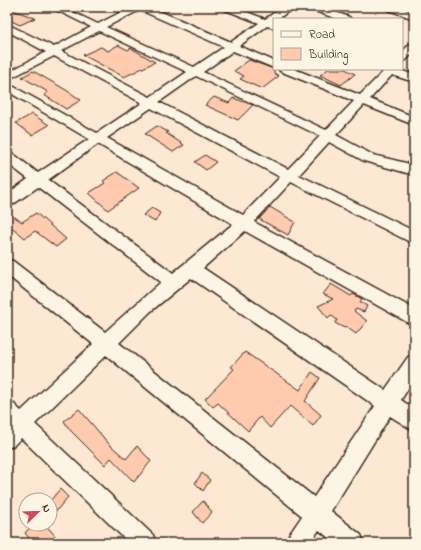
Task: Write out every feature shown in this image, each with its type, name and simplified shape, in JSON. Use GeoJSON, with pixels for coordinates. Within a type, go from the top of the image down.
{"type":"FeatureCollection","features":[{"type":"Feature","properties":{"kind":"street"},"geometry":{"type":"LineString","coordinates":[[55,7],[327,135],[369,158],[414,170]]}},
{"type":"Feature","properties":{"kind":"street"},"geometry":{"type":"LineString","coordinates":[[7,77],[138,7]]}},
{"type":"Feature","properties":{"kind":"street"},"geometry":{"type":"LineString","coordinates":[[142,7],[273,65]]}},
{"type":"Feature","properties":{"kind":"street"},"geometry":{"type":"LineString","coordinates":[[226,7],[270,24]]}},
{"type":"Feature","properties":{"kind":"street"},"geometry":{"type":"LineString","coordinates":[[277,18],[289,7]]}},
{"type":"Feature","properties":{"kind":"street"},"geometry":{"type":"LineString","coordinates":[[313,7],[343,18]]}},
{"type":"Feature","properties":{"kind":"street"},"geometry":{"type":"LineString","coordinates":[[389,7],[414,16]]}},
{"type":"Feature","properties":{"kind":"street"},"geometry":{"type":"LineString","coordinates":[[7,202],[193,72],[270,24]]}},
{"type":"Feature","properties":{"kind":"street"},"geometry":{"type":"LineString","coordinates":[[7,27],[290,176],[414,238]]}},
{"type":"Feature","properties":{"kind":"street"},"geometry":{"type":"LineString","coordinates":[[403,40],[414,45],[403,57]]}},
{"type":"Feature","properties":{"kind":"street"},"geometry":{"type":"LineString","coordinates":[[286,70],[414,121]]}},
{"type":"Feature","properties":{"kind":"street"},"geometry":{"type":"LineString","coordinates":[[145,543],[12,425],[173,282],[191,269],[244,223],[290,176],[327,135],[363,101],[390,70],[414,79]]}},
{"type":"Feature","properties":{"kind":"street"},"geometry":{"type":"LineString","coordinates":[[7,86],[244,223],[414,318]]}},
{"type":"Feature","properties":{"kind":"street"},"geometry":{"type":"LineString","coordinates":[[7,156],[173,282]]}},
{"type":"Feature","properties":{"kind":"street"},"geometry":{"type":"LineString","coordinates":[[7,266],[353,543]]}},
{"type":"Feature","properties":{"kind":"street"},"geometry":{"type":"LineString","coordinates":[[191,269],[414,421]]}},
{"type":"Feature","properties":{"kind":"street"},"geometry":{"type":"LineString","coordinates":[[297,543],[389,404],[414,363]]}},
{"type":"Feature","properties":{"kind":"building"},"geometry":{"type":"Polygon","coordinates":[[[7,8],[35,18],[20,25],[7,19],[7,8]]]}},
{"type":"Feature","properties":{"kind":"building"},"geometry":{"type":"Polygon","coordinates":[[[118,45],[128,50],[131,48],[155,62],[124,77],[83,55],[101,47],[108,51],[118,45]]]}},
{"type":"Feature","properties":{"kind":"building"},"geometry":{"type":"Polygon","coordinates":[[[249,60],[273,69],[274,73],[279,76],[262,89],[240,79],[244,76],[234,71],[249,60]]]}},
{"type":"Feature","properties":{"kind":"building"},"geometry":{"type":"Polygon","coordinates":[[[327,70],[347,70],[355,74],[341,85],[320,75],[327,70]]]}},
{"type":"Feature","properties":{"kind":"building"},"geometry":{"type":"Polygon","coordinates":[[[33,71],[81,100],[66,109],[44,95],[48,92],[22,77],[33,71]]]}},
{"type":"Feature","properties":{"kind":"building"},"geometry":{"type":"Polygon","coordinates":[[[214,97],[229,103],[233,98],[253,105],[238,120],[205,105],[214,97]]]}},
{"type":"Feature","properties":{"kind":"building"},"geometry":{"type":"Polygon","coordinates":[[[32,114],[49,125],[32,135],[16,123],[32,114]]]}},
{"type":"Feature","properties":{"kind":"building"},"geometry":{"type":"Polygon","coordinates":[[[157,126],[168,132],[166,133],[184,145],[173,152],[145,134],[157,126]]]}},
{"type":"Feature","properties":{"kind":"building"},"geometry":{"type":"Polygon","coordinates":[[[205,155],[216,162],[206,170],[195,162],[205,155]]]}},
{"type":"Feature","properties":{"kind":"building"},"geometry":{"type":"Polygon","coordinates":[[[117,172],[139,188],[108,210],[89,193],[105,183],[103,181],[117,172]]]}},
{"type":"Feature","properties":{"kind":"building"},"geometry":{"type":"Polygon","coordinates":[[[270,207],[295,222],[288,235],[259,219],[270,207]]]}},
{"type":"Feature","properties":{"kind":"building"},"geometry":{"type":"Polygon","coordinates":[[[152,208],[160,213],[155,222],[143,215],[152,208]]]}},
{"type":"Feature","properties":{"kind":"building"},"geometry":{"type":"Polygon","coordinates":[[[7,212],[22,222],[36,213],[66,239],[56,247],[35,231],[25,238],[14,229],[7,226],[7,212]]]}},
{"type":"Feature","properties":{"kind":"building"},"geometry":{"type":"Polygon","coordinates":[[[331,284],[351,296],[353,294],[362,299],[360,302],[367,306],[364,312],[356,309],[354,311],[367,321],[356,334],[345,326],[344,328],[335,323],[337,320],[331,315],[328,318],[318,306],[333,299],[323,294],[331,284]]]}},
{"type":"Feature","properties":{"kind":"building"},"geometry":{"type":"Polygon","coordinates":[[[245,352],[300,390],[312,372],[320,378],[305,401],[321,415],[313,426],[290,406],[270,428],[260,417],[248,431],[218,403],[213,407],[205,399],[234,369],[231,367],[245,352]]]}},
{"type":"Feature","properties":{"kind":"building"},"geometry":{"type":"Polygon","coordinates":[[[79,409],[109,444],[126,459],[137,446],[151,461],[134,482],[111,458],[105,465],[70,430],[64,421],[79,409]]]}},
{"type":"Feature","properties":{"kind":"building"},"geometry":{"type":"Polygon","coordinates":[[[202,473],[210,480],[203,491],[195,483],[202,473]]]}},
{"type":"Feature","properties":{"kind":"building"},"geometry":{"type":"Polygon","coordinates":[[[60,489],[68,497],[58,509],[58,492],[60,489]]]}},
{"type":"Feature","properties":{"kind":"building"},"geometry":{"type":"Polygon","coordinates":[[[203,501],[212,512],[202,523],[193,512],[203,501]]]}},
{"type":"Feature","properties":{"kind":"building"},"geometry":{"type":"Polygon","coordinates":[[[52,532],[61,543],[33,543],[25,533],[52,532]]]}}]}
